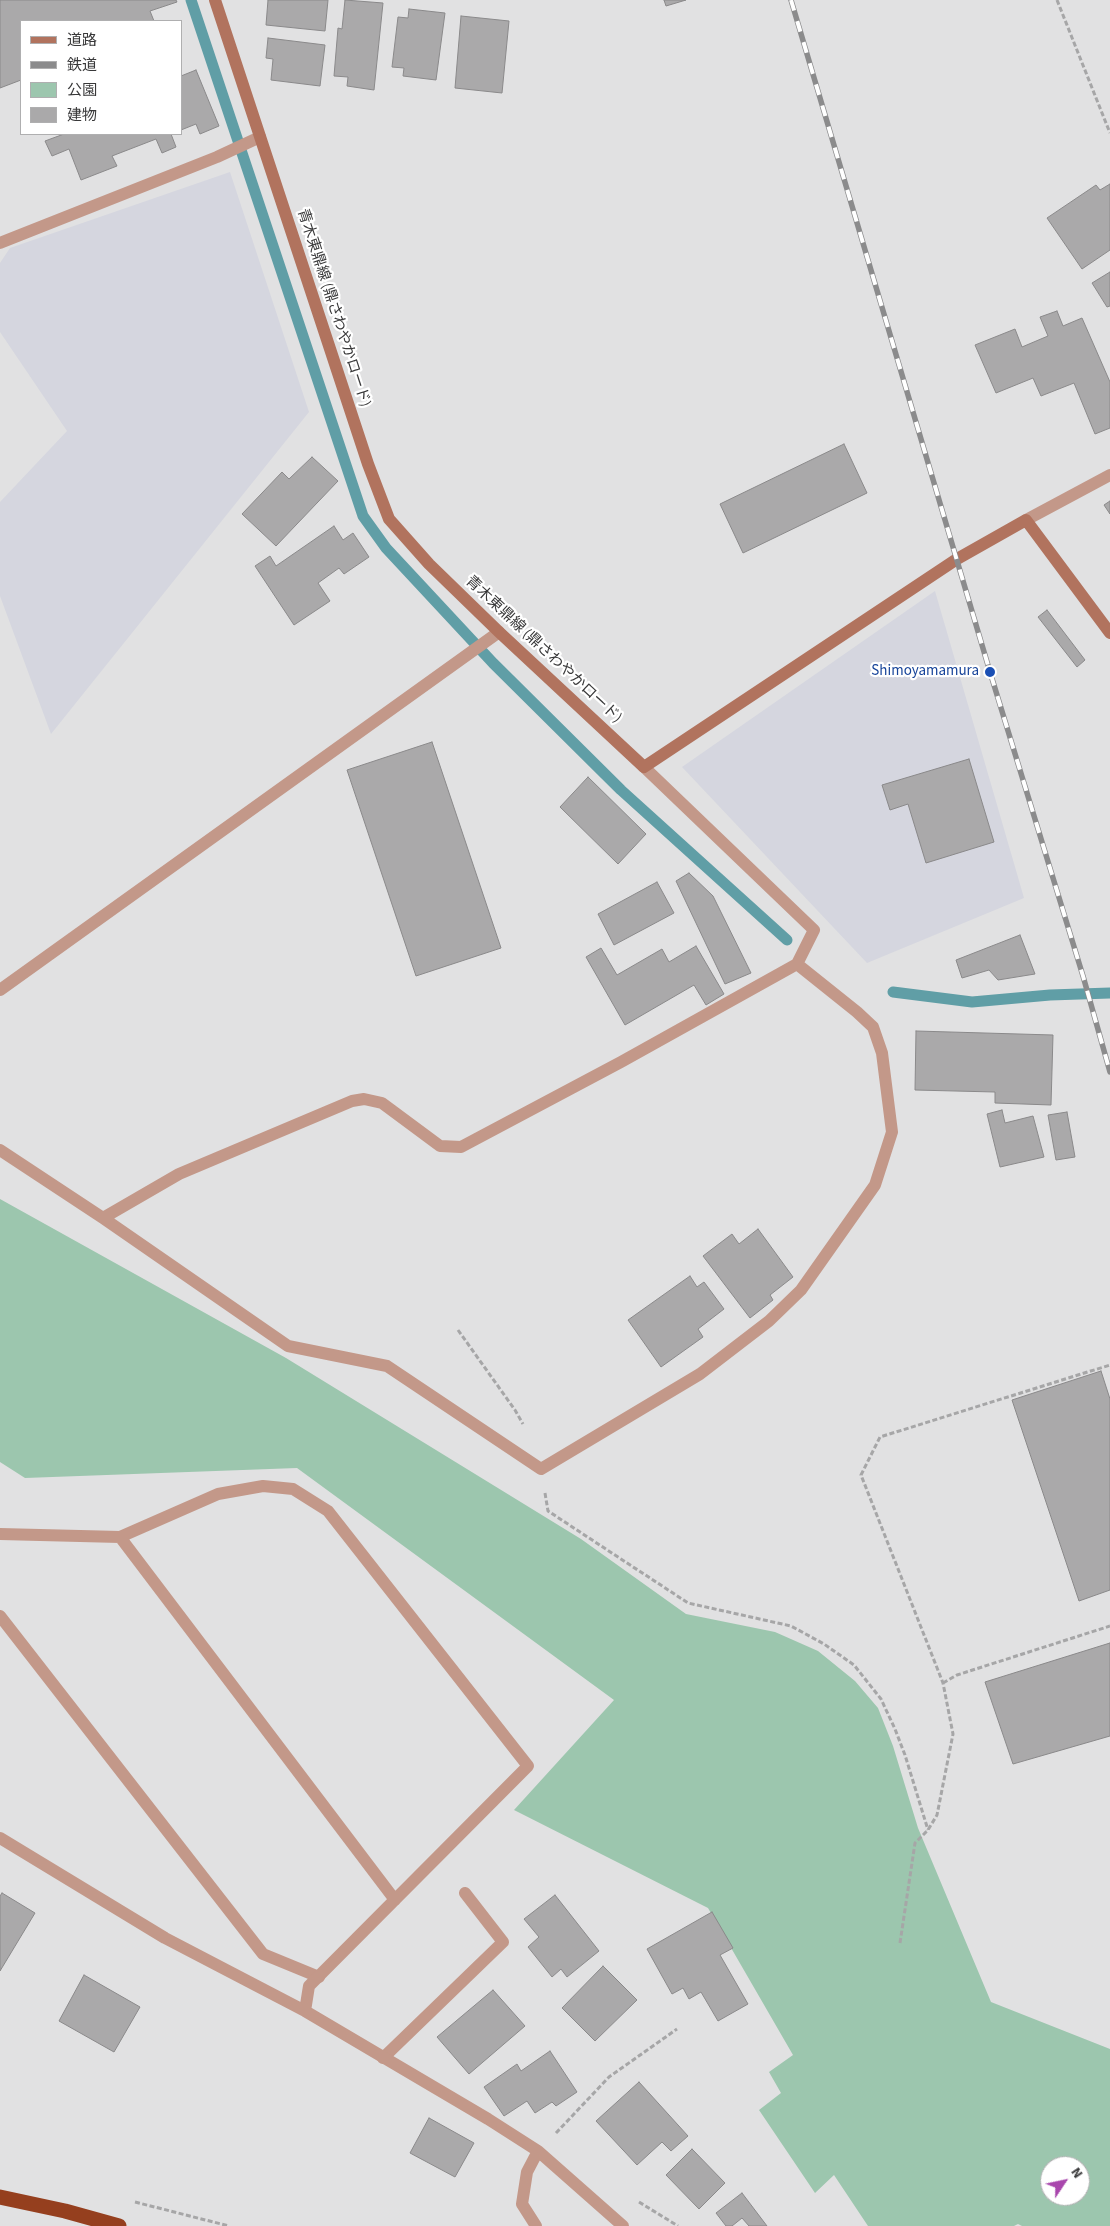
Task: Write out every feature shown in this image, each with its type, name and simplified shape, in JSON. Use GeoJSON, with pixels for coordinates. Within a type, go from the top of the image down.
{"type":"FeatureCollection","features":[{"type":"Feature","properties":{"kind":"highway"},"geometry":{"type":"LineString","coordinates":[[0,2197],[65,2211],[119,2226]]}},
{"type":"Feature","properties":{"kind":"main road","name":"青木東鼎線 (鼎さわやかロード)"},"geometry":{"type":"LineString","coordinates":[[215,0],[256,139],[368,464],[390,519],[429,564],[644,767]]}},
{"type":"Feature","properties":{"kind":"main road"},"geometry":{"type":"LineString","coordinates":[[644,767],[957,559],[1026,520],[1110,633]]}},
{"type":"Feature","properties":{"kind":"street"},"geometry":{"type":"LineString","coordinates":[[0,243],[256,139]]}},
{"type":"Feature","properties":{"kind":"street"},"geometry":{"type":"LineString","coordinates":[[1026,520],[1110,475]]}},
{"type":"Feature","properties":{"kind":"street"},"geometry":{"type":"LineString","coordinates":[[0,990],[499,632]]}},
{"type":"Feature","properties":{"kind":"street"},"geometry":{"type":"LineString","coordinates":[[103,1218],[179,1174],[352,1101],[364,1099],[382,1103],[440,1146],[461,1147],[621,1062],[797,964],[814,930],[644,767]]}},
{"type":"Feature","properties":{"kind":"street"},"geometry":{"type":"LineString","coordinates":[[0,1150],[103,1218],[288,1346],[387,1366],[541,1469],[700,1374],[769,1321],[801,1290],[875,1185],[892,1132],[882,1053],[874,1027],[797,964]]}},
{"type":"Feature","properties":{"kind":"street"},"geometry":{"type":"LineString","coordinates":[[0,1534],[120,1537],[218,1494],[263,1486],[293,1489],[328,1511],[528,1766],[309,1986],[305,2011]]}},
{"type":"Feature","properties":{"kind":"street"},"geometry":{"type":"LineString","coordinates":[[120,1537],[395,1900]]}},
{"type":"Feature","properties":{"kind":"street"},"geometry":{"type":"LineString","coordinates":[[0,1616],[263,1954],[319,1977]]}},
{"type":"Feature","properties":{"kind":"street"},"geometry":{"type":"LineString","coordinates":[[0,1838],[165,1938],[305,2011],[538,2151],[623,2226]]}},
{"type":"Feature","properties":{"kind":"street"},"geometry":{"type":"LineString","coordinates":[[383,2058],[504,1942],[464,1893]]}},
{"type":"Feature","properties":{"kind":"street"},"geometry":{"type":"LineString","coordinates":[[536,2226],[522,2204],[527,2172],[538,2151]]}},
{"type":"Feature","properties":{"kind":"path"},"geometry":{"type":"LineString","coordinates":[[1057,0],[1110,133]]}},
{"type":"Feature","properties":{"kind":"path"},"geometry":{"type":"LineString","coordinates":[[458,1330],[515,1410],[524,1426]]}},
{"type":"Feature","properties":{"kind":"path"},"geometry":{"type":"LineString","coordinates":[[900,1943],[915,1843],[928,1830],[937,1815],[952,1734],[943,1683],[861,1475],[880,1437],[1110,1364]]}},
{"type":"Feature","properties":{"kind":"path"},"geometry":{"type":"LineString","coordinates":[[541,1469],[548,1511],[688,1603],[791,1626],[824,1644],[854,1665],[881,1699],[895,1729],[928,1830]]}},
{"type":"Feature","properties":{"kind":"path"},"geometry":{"type":"LineString","coordinates":[[943,1683],[957,1675],[1110,1626]]}},
{"type":"Feature","properties":{"kind":"path"},"geometry":{"type":"LineString","coordinates":[[538,2151],[609,2078],[677,2028]]}},
{"type":"Feature","properties":{"kind":"shaded area"},"geometry":{"type":"Polygon","coordinates":[[[230,172],[309,412],[51,734],[0,596],[0,502],[67,431],[0,332],[0,263],[10,248],[230,172]]]}},
{"type":"Feature","properties":{"kind":"shaded area"},"geometry":{"type":"Polygon","coordinates":[[[935,591],[1024,898],[867,963],[682,767],[935,591]]]}},
{"type":"Feature","properties":{"kind":"green space"},"geometry":{"type":"Polygon","coordinates":[[[0,1199],[286,1358],[581,1539],[686,1614],[775,1632],[818,1651],[855,1681],[878,1708],[893,1746],[918,1828],[991,2002],[1110,2049],[1110,2226],[1022,2226],[1018,2224],[1014,2226],[868,2226],[834,2175],[815,2193],[759,2110],[781,2093],[769,2072],[793,2055],[708,1908],[514,1810],[614,1700],[297,1468],[25,1478],[0,1462],[0,1199]]]}},
{"type":"Feature","properties":{"kind":"building"},"geometry":{"type":"Polygon","coordinates":[[[0,0],[176,0],[177,2],[150,11],[154,20],[20,20],[20,80],[0,88],[0,0]]]}},
{"type":"Feature","properties":{"kind":"building"},"geometry":{"type":"Polygon","coordinates":[[[268,0],[328,0],[325,31],[266,25],[268,0]]]}},
{"type":"Feature","properties":{"kind":"building"},"geometry":{"type":"Polygon","coordinates":[[[345,0],[383,3],[374,90],[347,86],[348,77],[334,76],[338,28],[342,29],[345,0]]]}},
{"type":"Feature","properties":{"kind":"building"},"geometry":{"type":"Polygon","coordinates":[[[664,0],[686,0],[666,6],[664,0]]]}},
{"type":"Feature","properties":{"kind":"building"},"geometry":{"type":"Polygon","coordinates":[[[409,9],[445,13],[436,80],[403,76],[404,68],[392,67],[398,17],[408,18],[409,9]]]}},
{"type":"Feature","properties":{"kind":"building"},"geometry":{"type":"Polygon","coordinates":[[[461,16],[509,21],[502,93],[455,88],[461,16]]]}},
{"type":"Feature","properties":{"kind":"building"},"geometry":{"type":"Polygon","coordinates":[[[268,38],[325,45],[320,86],[271,80],[273,59],[266,58],[268,38]]]}},
{"type":"Feature","properties":{"kind":"building"},"geometry":{"type":"Polygon","coordinates":[[[196,70],[219,126],[200,134],[196,124],[182,130],[182,76],[196,70]]]}},
{"type":"Feature","properties":{"kind":"building"},"geometry":{"type":"Polygon","coordinates":[[[61,135],[171,135],[176,147],[162,153],[156,139],[112,156],[117,166],[81,180],[69,149],[52,156],[45,141],[61,135]]]}},
{"type":"Feature","properties":{"kind":"building"},"geometry":{"type":"Polygon","coordinates":[[[1110,184],[1110,250],[1082,269],[1047,218],[1096,185],[1100,190],[1110,184]]]}},
{"type":"Feature","properties":{"kind":"building"},"geometry":{"type":"Polygon","coordinates":[[[1110,272],[1110,306],[1107,307],[1092,283],[1110,272]]]}},
{"type":"Feature","properties":{"kind":"building"},"geometry":{"type":"Polygon","coordinates":[[[1057,311],[1063,326],[1082,318],[1110,382],[1110,428],[1095,434],[1074,383],[1041,396],[1033,378],[996,393],[975,345],[1015,329],[1022,347],[1048,336],[1040,317],[1057,311]]]}},
{"type":"Feature","properties":{"kind":"building"},"geometry":{"type":"Polygon","coordinates":[[[844,444],[867,493],[743,553],[720,504],[844,444]]]}},
{"type":"Feature","properties":{"kind":"building"},"geometry":{"type":"Polygon","coordinates":[[[312,457],[338,481],[276,546],[242,514],[282,472],[289,479],[312,457]]]}},
{"type":"Feature","properties":{"kind":"building"},"geometry":{"type":"Polygon","coordinates":[[[1110,501],[1110,514],[1104,505],[1110,501]]]}},
{"type":"Feature","properties":{"kind":"building"},"geometry":{"type":"Polygon","coordinates":[[[334,526],[343,540],[353,533],[369,557],[344,574],[339,568],[318,583],[330,601],[294,625],[255,566],[270,556],[276,566],[334,526]]]}},
{"type":"Feature","properties":{"kind":"building"},"geometry":{"type":"Polygon","coordinates":[[[1047,610],[1085,660],[1077,667],[1038,617],[1047,610]]]}},
{"type":"Feature","properties":{"kind":"building"},"geometry":{"type":"Polygon","coordinates":[[[432,742],[501,948],[416,976],[347,770],[432,742]]]}},
{"type":"Feature","properties":{"kind":"building"},"geometry":{"type":"Polygon","coordinates":[[[969,759],[994,842],[926,863],[908,804],[890,810],[882,785],[969,759]]]}},
{"type":"Feature","properties":{"kind":"building"},"geometry":{"type":"Polygon","coordinates":[[[588,777],[646,834],[618,864],[560,807],[588,777]]]}},
{"type":"Feature","properties":{"kind":"building"},"geometry":{"type":"Polygon","coordinates":[[[689,873],[713,896],[751,973],[725,984],[676,881],[689,873]]]}},
{"type":"Feature","properties":{"kind":"building"},"geometry":{"type":"Polygon","coordinates":[[[657,882],[674,913],[614,945],[598,914],[657,882]]]}},
{"type":"Feature","properties":{"kind":"building"},"geometry":{"type":"Polygon","coordinates":[[[1020,935],[1035,974],[998,980],[989,970],[962,978],[956,960],[1020,935]]]}},
{"type":"Feature","properties":{"kind":"building"},"geometry":{"type":"Polygon","coordinates":[[[696,946],[724,994],[706,1005],[694,985],[625,1025],[586,957],[601,948],[617,975],[662,949],[669,962],[696,946]]]}},
{"type":"Feature","properties":{"kind":"building"},"geometry":{"type":"Polygon","coordinates":[[[916,1031],[1053,1035],[1051,1105],[995,1103],[995,1092],[915,1090],[916,1031]]]}},
{"type":"Feature","properties":{"kind":"building"},"geometry":{"type":"Polygon","coordinates":[[[1002,1110],[1005,1123],[1033,1116],[1044,1157],[1000,1167],[987,1114],[1002,1110]]]}},
{"type":"Feature","properties":{"kind":"building"},"geometry":{"type":"Polygon","coordinates":[[[1067,1112],[1075,1157],[1056,1160],[1048,1115],[1067,1112]]]}},
{"type":"Feature","properties":{"kind":"building"},"geometry":{"type":"Polygon","coordinates":[[[758,1229],[793,1277],[770,1295],[773,1300],[750,1318],[703,1256],[732,1234],[739,1244],[758,1229]]]}},
{"type":"Feature","properties":{"kind":"building"},"geometry":{"type":"Polygon","coordinates":[[[690,1276],[697,1287],[704,1282],[724,1309],[698,1329],[703,1337],[661,1367],[628,1320],[690,1276]]]}},
{"type":"Feature","properties":{"kind":"building"},"geometry":{"type":"Polygon","coordinates":[[[1101,1371],[1110,1399],[1110,1590],[1079,1601],[1012,1400],[1101,1371]]]}},
{"type":"Feature","properties":{"kind":"building"},"geometry":{"type":"Polygon","coordinates":[[[1110,1643],[1110,1736],[1013,1764],[985,1682],[1110,1643]]]}},
{"type":"Feature","properties":{"kind":"building"},"geometry":{"type":"Polygon","coordinates":[[[2,1893],[35,1913],[0,1971],[0,1896],[2,1893]]]}},
{"type":"Feature","properties":{"kind":"building"},"geometry":{"type":"Polygon","coordinates":[[[555,1895],[599,1951],[567,1977],[561,1969],[552,1977],[528,1947],[539,1937],[524,1919],[555,1895]]]}},
{"type":"Feature","properties":{"kind":"building"},"geometry":{"type":"Polygon","coordinates":[[[712,1912],[733,1948],[720,1955],[748,2004],[718,2021],[701,1992],[689,1999],[683,1988],[672,1994],[647,1949],[712,1912]]]}},
{"type":"Feature","properties":{"kind":"building"},"geometry":{"type":"Polygon","coordinates":[[[603,1966],[637,2000],[595,2041],[562,2008],[603,1966]]]}},
{"type":"Feature","properties":{"kind":"building"},"geometry":{"type":"Polygon","coordinates":[[[84,1975],[140,2007],[114,2052],[59,2021],[84,1975]]]}},
{"type":"Feature","properties":{"kind":"building"},"geometry":{"type":"Polygon","coordinates":[[[493,1990],[525,2026],[469,2074],[437,2037],[493,1990]]]}},
{"type":"Feature","properties":{"kind":"building"},"geometry":{"type":"Polygon","coordinates":[[[550,2051],[577,2092],[556,2106],[552,2102],[535,2113],[527,2101],[504,2116],[484,2087],[517,2064],[521,2071],[550,2051]]]}},
{"type":"Feature","properties":{"kind":"building"},"geometry":{"type":"Polygon","coordinates":[[[639,2082],[688,2136],[671,2151],[662,2142],[637,2165],[596,2121],[639,2082]]]}},
{"type":"Feature","properties":{"kind":"building"},"geometry":{"type":"Polygon","coordinates":[[[429,2118],[474,2143],[455,2177],[410,2153],[429,2118]]]}},
{"type":"Feature","properties":{"kind":"building"},"geometry":{"type":"Polygon","coordinates":[[[692,2149],[725,2183],[699,2209],[666,2175],[692,2149]]]}},
{"type":"Feature","properties":{"kind":"building"},"geometry":{"type":"Polygon","coordinates":[[[742,2193],[767,2226],[749,2226],[742,2218],[732,2226],[726,2226],[716,2213],[742,2193]]]}},
{"type":"Feature","properties":{"kind":"waterway"},"geometry":{"type":"LineString","coordinates":[[191,0],[363,516],[386,548],[493,663],[621,790],[787,940]]}},
{"type":"Feature","properties":{"kind":"waterway"},"geometry":{"type":"LineString","coordinates":[[893,992],[972,1002],[1050,995],[1110,993]]}},
{"type":"Feature","properties":{"kind":"railway"},"geometry":{"type":"LineString","coordinates":[[791,0],[990,672],[1083,976],[1110,1072]]}},
{"type":"Feature","properties":{"kind":"place","name":"Shimoyamamura"},"geometry":{"type":"Point","coordinates":[990,672]}}]}
